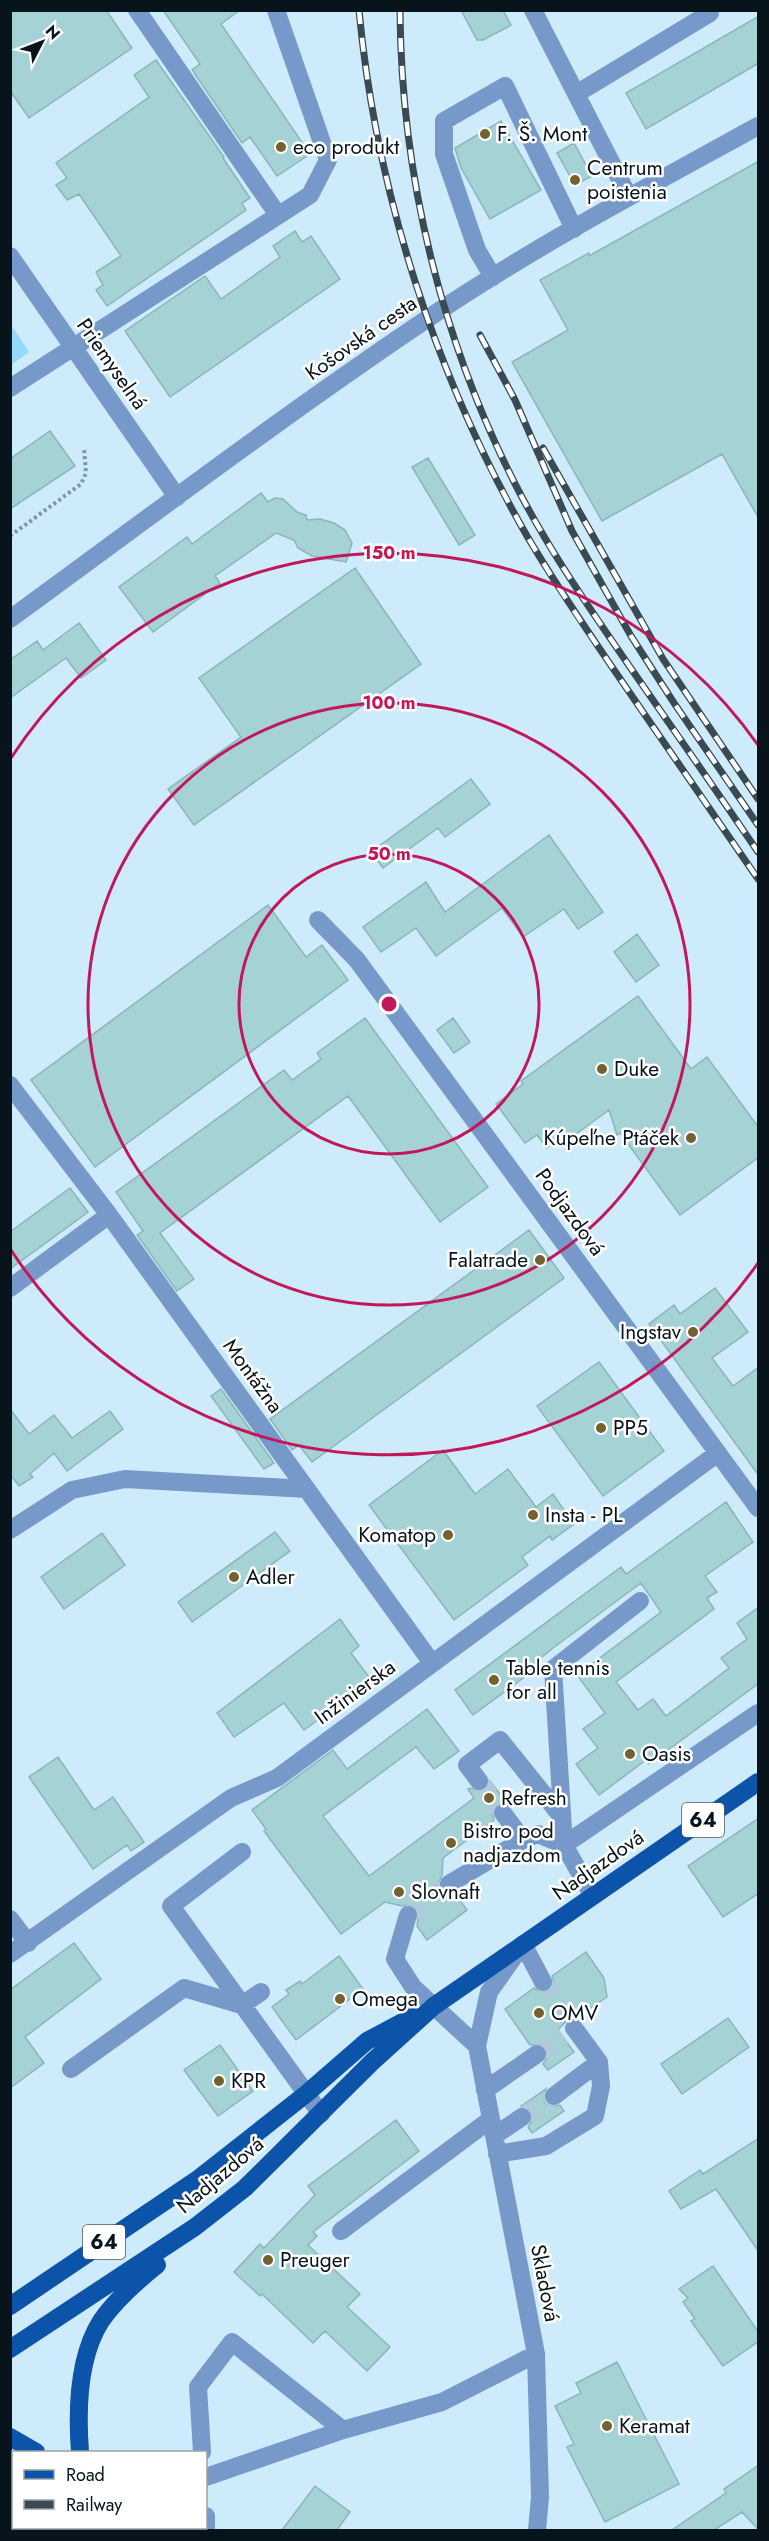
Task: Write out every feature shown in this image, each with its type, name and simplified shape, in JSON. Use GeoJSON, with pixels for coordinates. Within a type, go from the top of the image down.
{"type":"FeatureCollection","features":[{"type":"Feature","properties":{"kind":"main road","name":"Nadjazdová"},"geometry":{"type":"LineString","coordinates":[[14,2302],[198,2179],[306,2094],[368,2041],[434,2006],[759,1782]]}},
{"type":"Feature","properties":{"kind":"main road","name":"Nadjazdová"},"geometry":{"type":"LineString","coordinates":[[10,2349],[195,2227],[245,2188],[372,2062],[434,2006]]}},
{"type":"Feature","properties":{"kind":"main road"},"geometry":{"type":"LineString","coordinates":[[80,2451],[78,2430],[82,2383],[86,2360],[100,2322],[136,2282],[169,2255],[195,2227]]}},
{"type":"Feature","properties":{"kind":"main road"},"geometry":{"type":"LineString","coordinates":[[10,2437],[34,2451]]}},
{"type":"Feature","properties":{"kind":"street"},"geometry":{"type":"LineString","coordinates":[[137,10],[278,215]]}},
{"type":"Feature","properties":{"kind":"street"},"geometry":{"type":"LineString","coordinates":[[10,388],[310,195],[328,160],[276,10]]}},
{"type":"Feature","properties":{"kind":"street"},"geometry":{"type":"LineString","coordinates":[[533,10],[629,197]]}},
{"type":"Feature","properties":{"kind":"street"},"geometry":{"type":"LineString","coordinates":[[576,94],[710,13],[708,10]]}},
{"type":"Feature","properties":{"kind":"street"},"geometry":{"type":"LineString","coordinates":[[493,277],[477,250],[444,154],[444,122],[506,86],[574,229]]}},
{"type":"Feature","properties":{"kind":"street","name":"Košovská cesta"},"geometry":{"type":"LineString","coordinates":[[10,619],[381,351],[493,277],[629,197],[759,126]]}},
{"type":"Feature","properties":{"kind":"street","name":"Priemyselná"},"geometry":{"type":"LineString","coordinates":[[10,256],[177,497]]}},
{"type":"Feature","properties":{"kind":"street","name":"Podjazdová"},"geometry":{"type":"LineString","coordinates":[[318,920],[357,960],[759,1508]]}},
{"type":"Feature","properties":{"kind":"street","name":"Montážna"},"geometry":{"type":"LineString","coordinates":[[10,1085],[109,1215],[432,1663]]}},
{"type":"Feature","properties":{"kind":"street"},"geometry":{"type":"LineString","coordinates":[[10,1288],[109,1215]]}},
{"type":"Feature","properties":{"kind":"street","name":"Inžinierska"},"geometry":{"type":"LineString","coordinates":[[10,1954],[231,1798],[277,1778],[718,1453]]}},
{"type":"Feature","properties":{"kind":"street"},"geometry":{"type":"LineString","coordinates":[[10,1530],[72,1490],[125,1479],[307,1489]]}},
{"type":"Feature","properties":{"kind":"street"},"geometry":{"type":"LineString","coordinates":[[593,1896],[564,1845],[553,1669],[640,1601]]}},
{"type":"Feature","properties":{"kind":"street"},"geometry":{"type":"LineString","coordinates":[[564,1845],[759,1713]]}},
{"type":"Feature","properties":{"kind":"street"},"geometry":{"type":"LineString","coordinates":[[479,1781],[467,1765],[500,1740],[562,1818]]}},
{"type":"Feature","properties":{"kind":"street"},"geometry":{"type":"LineString","coordinates":[[503,1813],[523,1840]]}},
{"type":"Feature","properties":{"kind":"street"},"geometry":{"type":"LineString","coordinates":[[449,1884],[523,1840],[538,1834],[564,1845]]}},
{"type":"Feature","properties":{"kind":"street"},"geometry":{"type":"LineString","coordinates":[[242,1852],[171,1906],[321,2114]]}},
{"type":"Feature","properties":{"kind":"street"},"geometry":{"type":"LineString","coordinates":[[408,1915],[395,1959],[413,1987],[477,2046]]}},
{"type":"Feature","properties":{"kind":"street"},"geometry":{"type":"LineString","coordinates":[[10,1919],[28,1943]]}},
{"type":"Feature","properties":{"kind":"street"},"geometry":{"type":"LineString","coordinates":[[523,1944],[543,1982]]}},
{"type":"Feature","properties":{"kind":"street","name":"Skladová"},"geometry":{"type":"LineString","coordinates":[[523,1944],[489,1992],[477,2046],[536,2354],[540,2497],[537,2530]]}},
{"type":"Feature","properties":{"kind":"street"},"geometry":{"type":"LineString","coordinates":[[71,2069],[183,1988],[242,2006]]}},
{"type":"Feature","properties":{"kind":"street"},"geometry":{"type":"LineString","coordinates":[[242,2006],[261,1992]]}},
{"type":"Feature","properties":{"kind":"street"},"geometry":{"type":"LineString","coordinates":[[494,2136],[546,2146],[596,2116],[601,2086],[599,2062],[568,2027]]}},
{"type":"Feature","properties":{"kind":"street"},"geometry":{"type":"LineString","coordinates":[[485,2090],[537,2054]]}},
{"type":"Feature","properties":{"kind":"street"},"geometry":{"type":"LineString","coordinates":[[554,2096],[599,2062]]}},
{"type":"Feature","properties":{"kind":"street"},"geometry":{"type":"LineString","coordinates":[[341,2231],[522,2117]]}},
{"type":"Feature","properties":{"kind":"street"},"geometry":{"type":"LineString","coordinates":[[202,2451],[198,2387],[232,2342],[343,2430]]}},
{"type":"Feature","properties":{"kind":"street"},"geometry":{"type":"LineString","coordinates":[[207,2477],[343,2430],[442,2402],[536,2354]]}},
{"type":"Feature","properties":{"kind":"path"},"geometry":{"type":"LineString","coordinates":[[10,536],[81,484],[86,473],[84,448]]}},
{"type":"Feature","properties":{"kind":"shaded area"},"geometry":{"type":"Polygon","coordinates":[[[11,325],[29,352],[10,365],[11,325]]]}},
{"type":"Feature","properties":{"kind":"building"},"geometry":{"type":"Polygon","coordinates":[[[10,10],[106,10],[132,48],[29,118],[10,91],[10,10]]]}},
{"type":"Feature","properties":{"kind":"building"},"geometry":{"type":"Polygon","coordinates":[[[163,10],[240,10],[221,24],[310,154],[277,176],[250,137],[242,143],[192,70],[200,64],[163,10]]]}},
{"type":"Feature","properties":{"kind":"building"},"geometry":{"type":"Polygon","coordinates":[[[461,10],[503,10],[511,25],[483,40],[477,40],[461,10]]]}},
{"type":"Feature","properties":{"kind":"building"},"geometry":{"type":"Polygon","coordinates":[[[759,16],[759,63],[646,129],[626,93],[759,16]]]}},
{"type":"Feature","properties":{"kind":"building"},"geometry":{"type":"Polygon","coordinates":[[[156,60],[250,198],[242,203],[246,210],[107,306],[96,290],[103,285],[96,272],[121,256],[79,194],[67,200],[56,185],[67,178],[56,163],[149,97],[134,75],[156,60]]]}},
{"type":"Feature","properties":{"kind":"building"},"geometry":{"type":"Polygon","coordinates":[[[501,121],[541,190],[490,219],[461,168],[455,148],[501,121]]]}},
{"type":"Feature","properties":{"kind":"building"},"geometry":{"type":"Polygon","coordinates":[[[574,143],[592,176],[575,185],[557,153],[574,143]]]}},
{"type":"Feature","properties":{"kind":"building"},"geometry":{"type":"Polygon","coordinates":[[[759,161],[759,519],[722,454],[602,521],[512,362],[568,330],[540,280],[589,253],[589,256],[759,161]]]}},
{"type":"Feature","properties":{"kind":"building"},"geometry":{"type":"Polygon","coordinates":[[[295,231],[302,242],[311,236],[340,279],[170,397],[125,331],[205,276],[221,299],[280,257],[273,246],[295,231]]]}},
{"type":"Feature","properties":{"kind":"building"},"geometry":{"type":"Polygon","coordinates":[[[50,431],[75,466],[10,509],[10,459],[50,431]]]}},
{"type":"Feature","properties":{"kind":"building"},"geometry":{"type":"Polygon","coordinates":[[[428,458],[475,535],[459,545],[412,467],[428,458]]]}},
{"type":"Feature","properties":{"kind":"building"},"geometry":{"type":"Polygon","coordinates":[[[261,493],[268,502],[275,498],[283,499],[297,512],[306,515],[307,520],[320,519],[334,523],[345,530],[352,543],[346,562],[312,556],[298,548],[294,540],[276,533],[215,576],[220,583],[153,632],[119,587],[187,537],[192,544],[261,493]]]}},
{"type":"Feature","properties":{"kind":"building"},"geometry":{"type":"Polygon","coordinates":[[[355,568],[421,664],[194,825],[168,789],[241,737],[199,678],[355,568]]]}},
{"type":"Feature","properties":{"kind":"building"},"geometry":{"type":"Polygon","coordinates":[[[79,623],[106,660],[81,678],[66,658],[10,698],[10,660],[37,641],[43,650],[79,623]]]}},
{"type":"Feature","properties":{"kind":"building"},"geometry":{"type":"Polygon","coordinates":[[[471,779],[490,804],[445,837],[438,828],[383,868],[371,852],[471,779]]]}},
{"type":"Feature","properties":{"kind":"building"},"geometry":{"type":"Polygon","coordinates":[[[549,835],[603,912],[578,929],[564,909],[523,937],[502,908],[436,956],[416,928],[381,952],[363,927],[426,882],[445,912],[549,835]]]}},
{"type":"Feature","properties":{"kind":"building"},"geometry":{"type":"Polygon","coordinates":[[[268,905],[306,957],[322,945],[348,980],[95,1167],[31,1080],[268,905]]]}},
{"type":"Feature","properties":{"kind":"building"},"geometry":{"type":"Polygon","coordinates":[[[637,934],[659,965],[636,982],[614,952],[637,934]]]}},
{"type":"Feature","properties":{"kind":"building"},"geometry":{"type":"Polygon","coordinates":[[[638,996],[691,1069],[707,1057],[759,1128],[759,1157],[680,1215],[620,1133],[617,1135],[609,1110],[565,1142],[562,1137],[547,1148],[537,1135],[525,1143],[496,1104],[523,1084],[521,1081],[638,996]]]}},
{"type":"Feature","properties":{"kind":"building"},"geometry":{"type":"Polygon","coordinates":[[[365,1018],[488,1187],[440,1222],[348,1096],[160,1233],[194,1279],[177,1291],[137,1235],[143,1231],[116,1192],[284,1070],[292,1080],[321,1059],[317,1053],[365,1018]]]}},
{"type":"Feature","properties":{"kind":"building"},"geometry":{"type":"Polygon","coordinates":[[[453,1018],[470,1042],[454,1053],[437,1030],[453,1018]]]}},
{"type":"Feature","properties":{"kind":"building"},"geometry":{"type":"Polygon","coordinates":[[[70,1188],[88,1212],[10,1269],[10,1232],[70,1188]]]}},
{"type":"Feature","properties":{"kind":"building"},"geometry":{"type":"Polygon","coordinates":[[[529,1230],[564,1278],[312,1462],[299,1445],[292,1450],[270,1419],[529,1230]]]}},
{"type":"Feature","properties":{"kind":"building"},"geometry":{"type":"Polygon","coordinates":[[[715,1288],[748,1332],[712,1358],[733,1386],[759,1367],[759,1476],[649,1324],[674,1305],[680,1314],[715,1288]]]}},
{"type":"Feature","properties":{"kind":"building","name":"PP5"},"geometry":{"type":"Polygon","coordinates":[[[599,1362],[664,1451],[603,1496],[537,1406],[599,1362]]]}},
{"type":"Feature","properties":{"kind":"building"},"geometry":{"type":"Polygon","coordinates":[[[221,1389],[274,1463],[264,1469],[211,1396],[221,1389]]]}},
{"type":"Feature","properties":{"kind":"building"},"geometry":{"type":"Polygon","coordinates":[[[10,1409],[29,1434],[54,1415],[72,1438],[110,1411],[123,1429],[67,1471],[54,1453],[30,1474],[33,1477],[19,1486],[10,1474],[10,1409]]]}},
{"type":"Feature","properties":{"kind":"building","name":"Komatop"},"geometry":{"type":"Polygon","coordinates":[[[443,1450],[475,1494],[508,1469],[536,1507],[553,1494],[574,1524],[552,1540],[550,1536],[522,1557],[528,1565],[454,1620],[369,1505],[443,1450]]]}},
{"type":"Feature","properties":{"kind":"building"},"geometry":{"type":"Polygon","coordinates":[[[726,1502],[753,1542],[705,1576],[717,1592],[707,1598],[714,1609],[616,1682],[638,1710],[653,1699],[666,1716],[729,1668],[721,1658],[747,1639],[737,1623],[759,1607],[759,1683],[649,1764],[646,1760],[599,1795],[576,1764],[598,1748],[583,1729],[605,1713],[577,1675],[661,1612],[641,1583],[553,1648],[531,1666],[534,1670],[473,1715],[455,1690],[621,1567],[626,1574],[726,1502]]]}},
{"type":"Feature","properties":{"kind":"building","name":"Adler"},"geometry":{"type":"Polygon","coordinates":[[[275,1532],[290,1551],[192,1622],[178,1602],[275,1532]]]}},
{"type":"Feature","properties":{"kind":"building"},"geometry":{"type":"Polygon","coordinates":[[[102,1533],[125,1565],[64,1609],[41,1577],[102,1533]]]}},
{"type":"Feature","properties":{"kind":"building"},"geometry":{"type":"Polygon","coordinates":[[[340,1619],[359,1646],[351,1653],[372,1681],[304,1730],[284,1703],[234,1737],[217,1713],[340,1619]]]}},
{"type":"Feature","properties":{"kind":"building"},"geometry":{"type":"Polygon","coordinates":[[[427,1709],[459,1751],[434,1769],[416,1747],[323,1816],[369,1876],[474,1798],[468,1789],[481,1792],[486,1790],[490,1781],[506,1802],[496,1804],[492,1814],[494,1820],[443,1858],[442,1875],[438,1884],[444,1894],[455,1893],[467,1910],[427,1940],[417,1926],[419,1913],[416,1907],[411,1904],[402,1906],[385,1902],[341,1934],[264,1831],[266,1829],[252,1810],[333,1750],[347,1769],[427,1709]]]}},
{"type":"Feature","properties":{"kind":"building"},"geometry":{"type":"Polygon","coordinates":[[[58,1757],[94,1810],[113,1797],[144,1842],[131,1851],[127,1845],[93,1869],[29,1777],[58,1757]]]}},
{"type":"Feature","properties":{"kind":"building"},"geometry":{"type":"Polygon","coordinates":[[[759,1818],[759,1893],[723,1917],[688,1866],[759,1818]]]}},
{"type":"Feature","properties":{"kind":"building"},"geometry":{"type":"Polygon","coordinates":[[[74,1943],[101,1979],[25,2037],[44,2063],[10,2088],[10,1990],[74,1943]]]}},
{"type":"Feature","properties":{"kind":"building","name":"OMV"},"geometry":{"type":"Polygon","coordinates":[[[586,1952],[604,1978],[607,1997],[577,2017],[568,2019],[558,2030],[574,2052],[548,2070],[543,2064],[547,2058],[547,2048],[541,2044],[530,2045],[505,2009],[534,1988],[542,1993],[549,1992],[554,1983],[552,1976],[586,1952]]]}},
{"type":"Feature","properties":{"kind":"building"},"geometry":{"type":"Polygon","coordinates":[[[339,1956],[363,1989],[296,2040],[272,2007],[289,1994],[286,1990],[300,1981],[302,1984],[339,1956]]]}},
{"type":"Feature","properties":{"kind":"building"},"geometry":{"type":"Polygon","coordinates":[[[728,2018],[749,2047],[682,2094],[661,2064],[728,2018]]]}},
{"type":"Feature","properties":{"kind":"building","name":"KPR"},"geometry":{"type":"Polygon","coordinates":[[[220,2045],[253,2091],[218,2116],[184,2070],[220,2045]]]}},
{"type":"Feature","properties":{"kind":"building"},"geometry":{"type":"Polygon","coordinates":[[[546,2089],[543,2097],[545,2103],[550,2107],[560,2105],[564,2111],[532,2133],[528,2127],[532,2121],[532,2111],[521,2106],[546,2089]]]}},
{"type":"Feature","properties":{"kind":"building"},"geometry":{"type":"Polygon","coordinates":[[[396,2120],[419,2151],[313,2232],[317,2236],[308,2245],[360,2294],[347,2307],[390,2347],[367,2371],[325,2331],[313,2343],[262,2294],[260,2296],[234,2272],[260,2244],[264,2248],[315,2195],[308,2186],[396,2120]]]}},
{"type":"Feature","properties":{"kind":"building"},"geometry":{"type":"Polygon","coordinates":[[[759,2138],[759,2252],[716,2189],[681,2209],[669,2191],[700,2170],[703,2174],[759,2138]]]}},
{"type":"Feature","properties":{"kind":"building"},"geometry":{"type":"Polygon","coordinates":[[[713,2266],[759,2333],[759,2341],[723,2366],[691,2321],[695,2319],[683,2302],[688,2298],[679,2289],[713,2266]]]}},
{"type":"Feature","properties":{"kind":"building","name":"Keramat"},"geometry":{"type":"Polygon","coordinates":[[[617,2362],[679,2484],[605,2522],[567,2447],[574,2444],[555,2406],[581,2393],[576,2383],[617,2362]]]}},
{"type":"Feature","properties":{"kind":"building"},"geometry":{"type":"Polygon","coordinates":[[[759,2465],[759,2530],[742,2512],[714,2530],[672,2530],[726,2493],[724,2489],[759,2465]]]}},
{"type":"Feature","properties":{"kind":"building"},"geometry":{"type":"Polygon","coordinates":[[[315,2486],[350,2512],[337,2530],[282,2530],[315,2486]]]}},
{"type":"Feature","properties":{"kind":"tunnel"},"geometry":{"type":"LineString","coordinates":[[479,1781],[503,1813]]}},
{"type":"Feature","properties":{"kind":"tunnel"},"geometry":{"type":"LineString","coordinates":[[408,1915],[449,1884]]}},
{"type":"Feature","properties":{"kind":"tunnel"},"geometry":{"type":"LineString","coordinates":[[543,1982],[566,2016]]}},
{"type":"Feature","properties":{"kind":"tunnel"},"geometry":{"type":"LineString","coordinates":[[537,2054],[563,2036]]}},
{"type":"Feature","properties":{"kind":"tunnel"},"geometry":{"type":"LineString","coordinates":[[522,2117],[554,2096]]}},
{"type":"Feature","properties":{"kind":"railway"},"geometry":{"type":"LineString","coordinates":[[359,10],[367,79],[396,215],[415,282],[438,348],[465,412],[494,475],[552,578],[758,879]]}},
{"type":"Feature","properties":{"kind":"railway"},"geometry":{"type":"LineString","coordinates":[[400,10],[402,74],[409,138],[432,263],[471,385],[496,444],[524,501],[561,565],[758,852]]}},
{"type":"Feature","properties":{"kind":"railway"},"geometry":{"type":"LineString","coordinates":[[480,335],[515,400],[572,531],[631,636],[758,825]]}},
{"type":"Feature","properties":{"kind":"railway"},"geometry":{"type":"LineString","coordinates":[[543,448],[663,659],[758,799]]}},
{"type":"Feature","properties":{"kind":"place","name":"F. Š. Mont"},"geometry":{"type":"Point","coordinates":[485,134]}},
{"type":"Feature","properties":{"kind":"place","name":"eco produkt"},"geometry":{"type":"Point","coordinates":[281,147]}},
{"type":"Feature","properties":{"kind":"place","name":"Centrum poistenia"},"geometry":{"type":"Point","coordinates":[575,180]}},
{"type":"Feature","properties":{"kind":"place","name":"Duke"},"geometry":{"type":"Point","coordinates":[602,1069]}},
{"type":"Feature","properties":{"kind":"place","name":"Kúpeľne Ptáček"},"geometry":{"type":"Point","coordinates":[691,1138]}},
{"type":"Feature","properties":{"kind":"place","name":"Falatrade"},"geometry":{"type":"Point","coordinates":[540,1260]}},
{"type":"Feature","properties":{"kind":"place","name":"Ingstav"},"geometry":{"type":"Point","coordinates":[693,1332]}},
{"type":"Feature","properties":{"kind":"place","name":"PP5"},"geometry":{"type":"Point","coordinates":[601,1428]}},
{"type":"Feature","properties":{"kind":"place","name":"Insta - PL"},"geometry":{"type":"Point","coordinates":[533,1515]}},
{"type":"Feature","properties":{"kind":"place","name":"Komatop"},"geometry":{"type":"Point","coordinates":[448,1535]}},
{"type":"Feature","properties":{"kind":"place","name":"Adler"},"geometry":{"type":"Point","coordinates":[234,1577]}},
{"type":"Feature","properties":{"kind":"place","name":"Table tennis for all"},"geometry":{"type":"Point","coordinates":[494,1680]}},
{"type":"Feature","properties":{"kind":"place","name":"Oasis"},"geometry":{"type":"Point","coordinates":[630,1754]}},
{"type":"Feature","properties":{"kind":"place","name":"Refresh"},"geometry":{"type":"Point","coordinates":[489,1798]}},
{"type":"Feature","properties":{"kind":"place","name":"Bistro pod nadjazdom"},"geometry":{"type":"Point","coordinates":[451,1843]}},
{"type":"Feature","properties":{"kind":"place","name":"Slovnaft"},"geometry":{"type":"Point","coordinates":[399,1892]}},
{"type":"Feature","properties":{"kind":"place","name":"Omega"},"geometry":{"type":"Point","coordinates":[340,1999]}},
{"type":"Feature","properties":{"kind":"place","name":"OMV"},"geometry":{"type":"Point","coordinates":[539,2013]}},
{"type":"Feature","properties":{"kind":"place","name":"KPR"},"geometry":{"type":"Point","coordinates":[219,2081]}},
{"type":"Feature","properties":{"kind":"place","name":"Preuger"},"geometry":{"type":"Point","coordinates":[268,2260]}},
{"type":"Feature","properties":{"kind":"place","name":"Keramat"},"geometry":{"type":"Point","coordinates":[607,2426]}}]}
